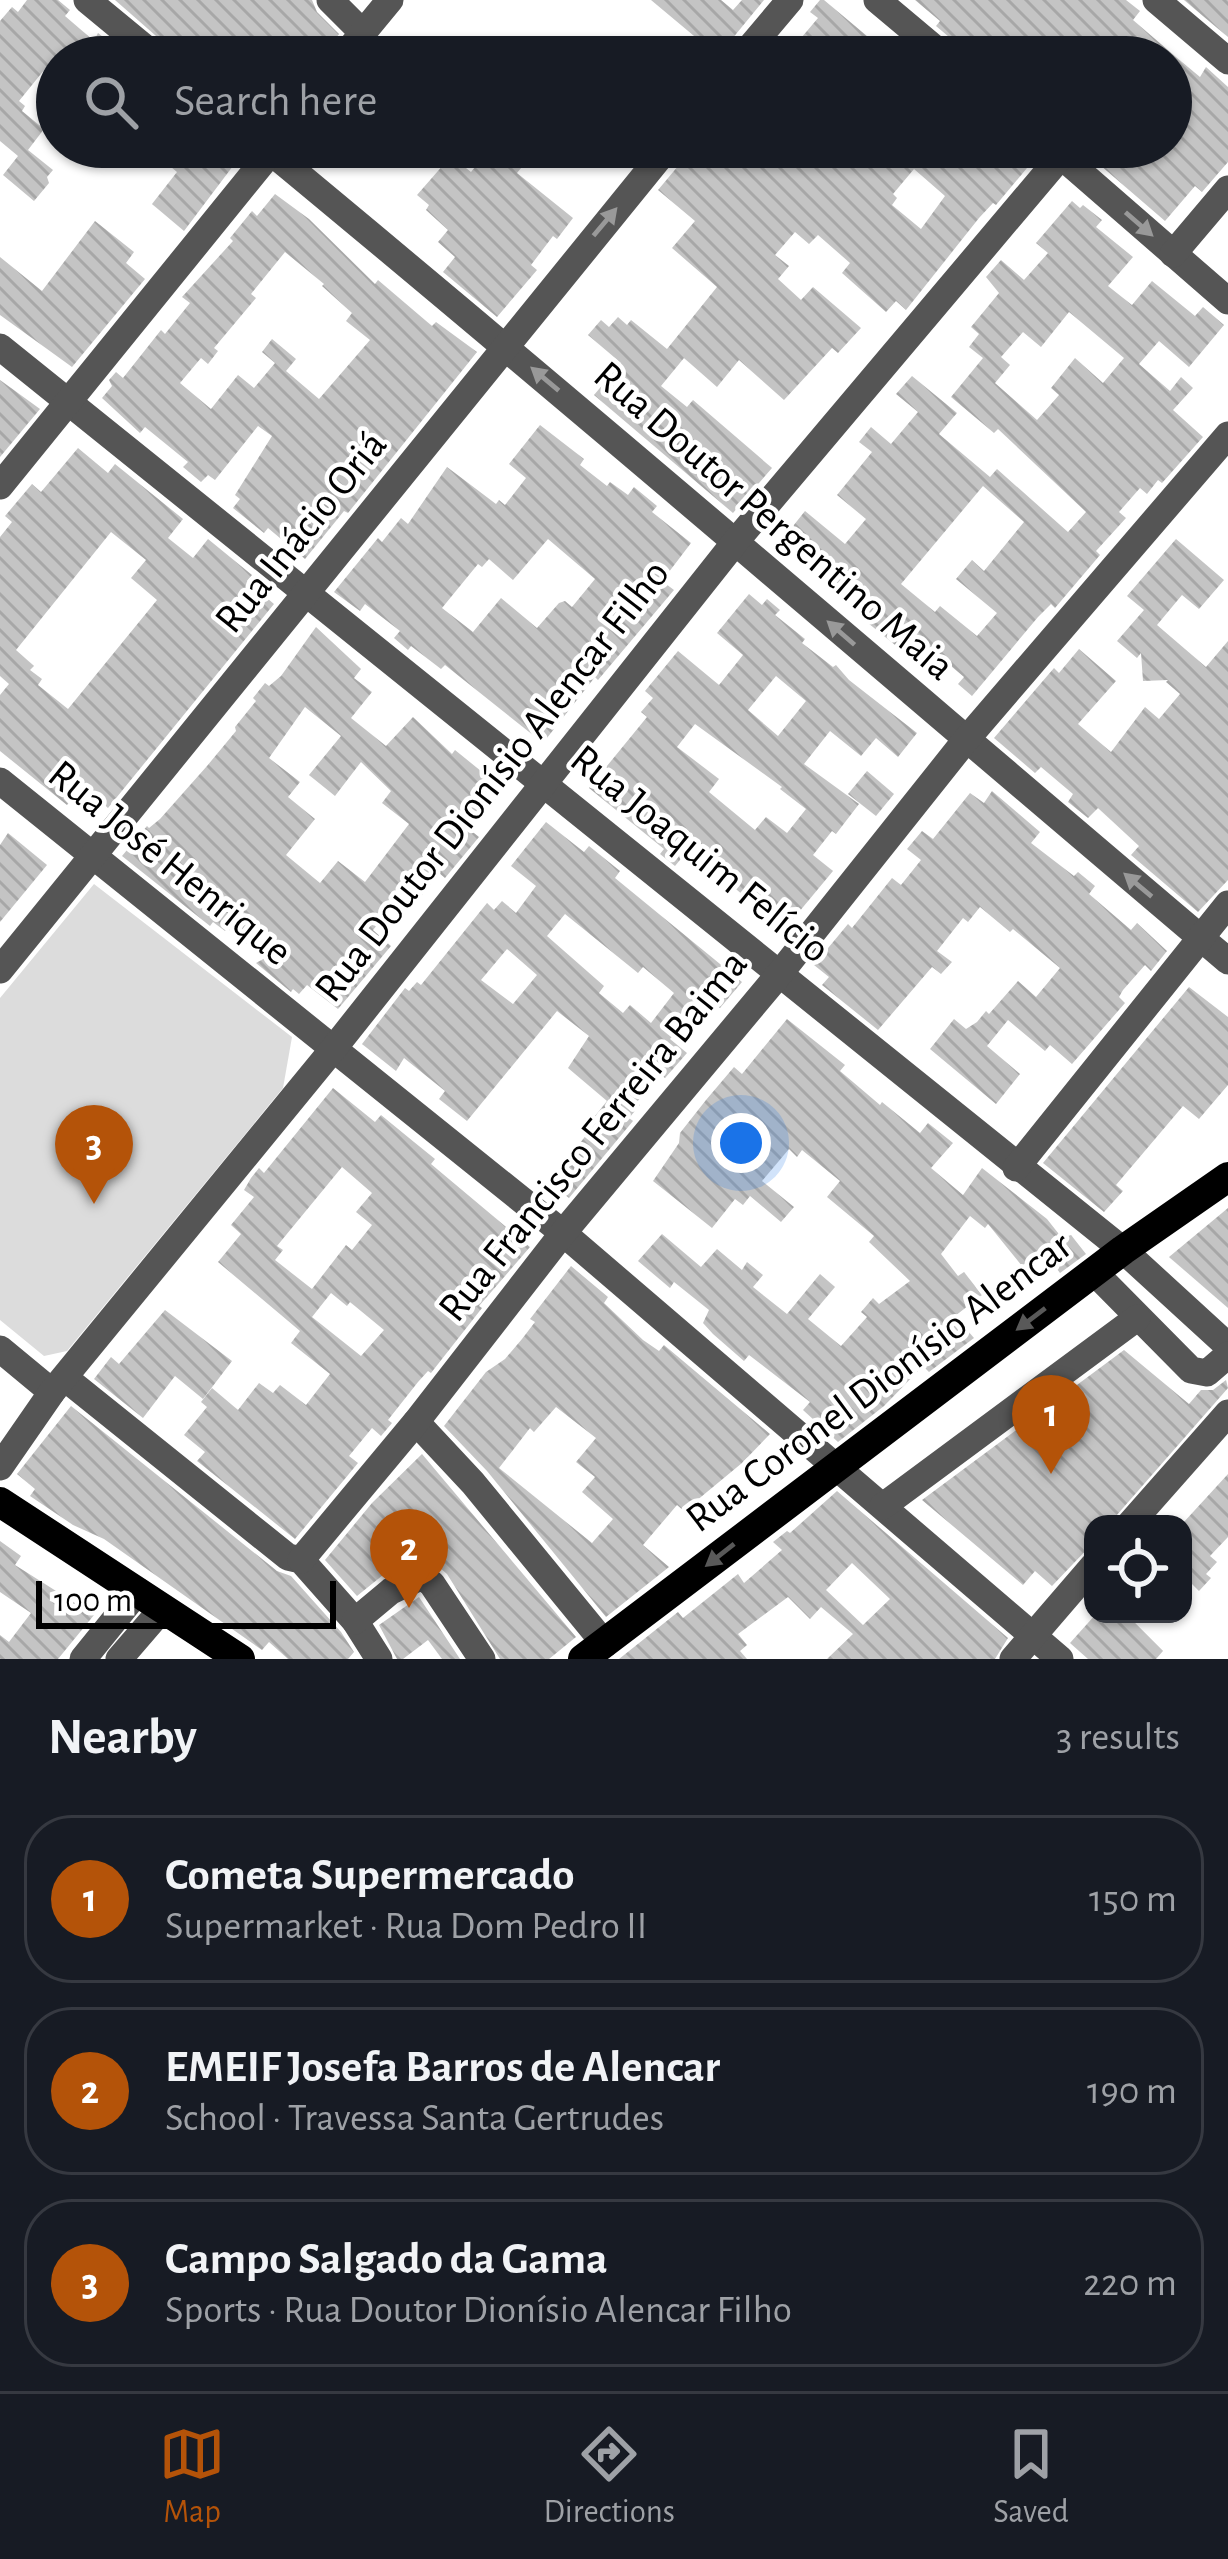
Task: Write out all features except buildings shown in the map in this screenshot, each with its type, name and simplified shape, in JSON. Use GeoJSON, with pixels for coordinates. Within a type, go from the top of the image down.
{"type":"FeatureCollection","features":[{"type":"Feature","properties":{"kind":"main road","name":"Rua Coronel Dionísio Alencar"},"geometry":{"type":"LineString","coordinates":[[594,1652],[1123,1250],[1228,1177]]}},
{"type":"Feature","properties":{"kind":"main road"},"geometry":{"type":"LineString","coordinates":[[0,1502],[240,1659]]}},
{"type":"Feature","properties":{"kind":"street"},"geometry":{"type":"LineString","coordinates":[[87,0],[131,36]]}},
{"type":"Feature","properties":{"kind":"street"},"geometry":{"type":"LineString","coordinates":[[330,0],[362,32]]}},
{"type":"Feature","properties":{"kind":"street"},"geometry":{"type":"LineString","coordinates":[[359,36],[390,0]]}},
{"type":"Feature","properties":{"kind":"street"},"geometry":{"type":"LineString","coordinates":[[760,36],[790,0]]}},
{"type":"Feature","properties":{"kind":"street"},"geometry":{"type":"LineString","coordinates":[[878,0],[920,36]]}},
{"type":"Feature","properties":{"kind":"street"},"geometry":{"type":"LineString","coordinates":[[1156,0],[1228,61]]}},
{"type":"Feature","properties":{"kind":"street"},"geometry":{"type":"LineString","coordinates":[[0,486],[256,168]]}},
{"type":"Feature","properties":{"kind":"street","name":"Rua Doutor Pergentino Maia"},"geometry":{"type":"LineString","coordinates":[[294,168],[1228,961]]}},
{"type":"Feature","properties":{"kind":"street","name":"Rua Inácio Oriá"},"geometry":{"type":"LineString","coordinates":[[0,970],[651,168]]}},
{"type":"Feature","properties":{"kind":"street","name":"Rua Doutor Dionísio Alencar Filho"},"geometry":{"type":"LineString","coordinates":[[0,1467],[59,1385],[334,1048],[736,541],[1042,168]]}},
{"type":"Feature","properties":{"kind":"street"},"geometry":{"type":"LineString","coordinates":[[1075,168],[1228,301]]}},
{"type":"Feature","properties":{"kind":"street"},"geometry":{"type":"LineString","coordinates":[[1173,254],[1228,189]]}},
{"type":"Feature","properties":{"kind":"street","name":"Rua Joaquim Felício"},"geometry":{"type":"LineString","coordinates":[[0,347],[1123,1250],[1228,1346]]}},
{"type":"Feature","properties":{"kind":"street","name":"Rua Francisco Ferreira Baima"},"geometry":{"type":"LineString","coordinates":[[301,1560],[965,741],[1228,435]]}},
{"type":"Feature","properties":{"kind":"street","name":"Rua José Henrique"},"geometry":{"type":"LineString","coordinates":[[0,781],[563,1233],[1060,1659]]}},
{"type":"Feature","properties":{"kind":"street"},"geometry":{"type":"LineString","coordinates":[[1016,1168],[1228,904]]}},
{"type":"Feature","properties":{"kind":"street"},"geometry":{"type":"LineString","coordinates":[[1094,1272],[1198,1373],[1207,1373],[1228,1355]]}},
{"type":"Feature","properties":{"kind":"street"},"geometry":{"type":"LineString","coordinates":[[884,1506],[1137,1318]]}},
{"type":"Feature","properties":{"kind":"street"},"geometry":{"type":"LineString","coordinates":[[0,1348],[59,1385],[288,1557],[301,1560],[355,1621],[379,1659]]}},
{"type":"Feature","properties":{"kind":"street"},"geometry":{"type":"LineString","coordinates":[[1138,1515],[1228,1413]]}},
{"type":"Feature","properties":{"kind":"street"},"geometry":{"type":"LineString","coordinates":[[416,1422],[473,1483],[594,1652]]}},
{"type":"Feature","properties":{"kind":"street"},"geometry":{"type":"LineString","coordinates":[[355,1621],[391,1591],[422,1576],[482,1659]]}},
{"type":"Feature","properties":{"kind":"street"},"geometry":{"type":"LineString","coordinates":[[1013,1659],[1084,1576]]}},
{"type":"Feature","properties":{"kind":"street"},"geometry":{"type":"LineString","coordinates":[[83,1659],[150,1599]]}},
{"type":"Feature","properties":{"kind":"street"},"geometry":{"type":"LineString","coordinates":[[119,1659],[150,1599]]}},
{"type":"Feature","properties":{"kind":"shaded area"},"geometry":{"type":"Polygon","coordinates":[[[94,884],[292,1037],[283,1088],[67,1351],[44,1356],[0,1320],[0,998],[94,884]]]}},
{"type":"Feature","properties":{"kind":"place","name":"Campo Salgado da Gama"},"geometry":{"type":"Point","coordinates":[94,1204]}},
{"type":"Feature","properties":{"kind":"place","name":"Cometa Supermercado"},"geometry":{"type":"Point","coordinates":[1051,1474]}},
{"type":"Feature","properties":{"kind":"place","name":"EMEIF Josefa Barros de Alencar"},"geometry":{"type":"Point","coordinates":[409,1608]}}]}
